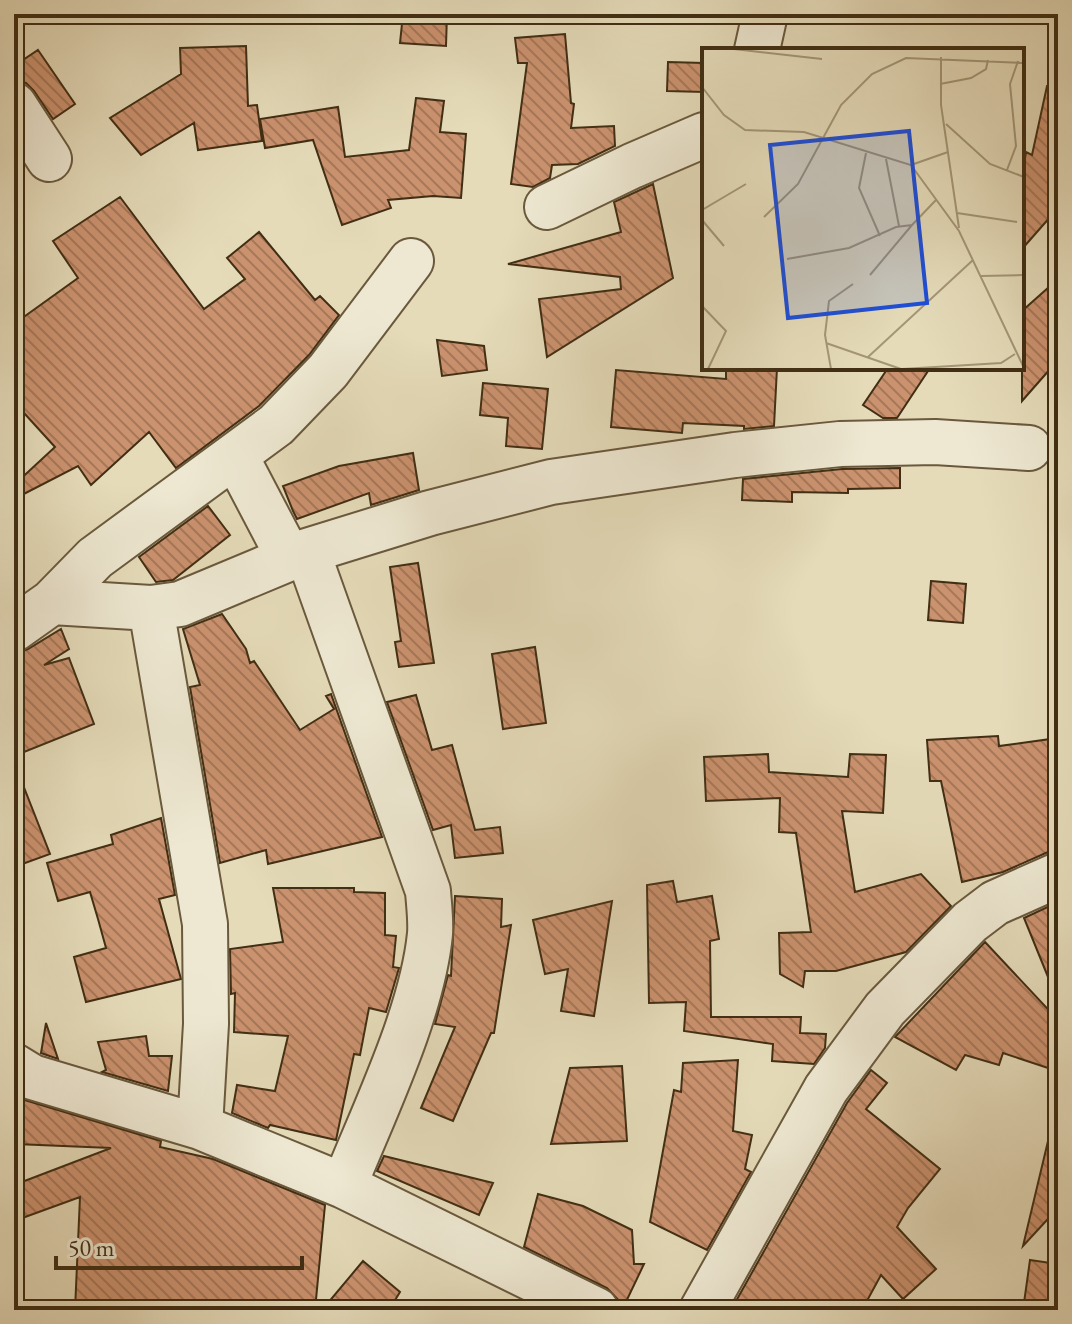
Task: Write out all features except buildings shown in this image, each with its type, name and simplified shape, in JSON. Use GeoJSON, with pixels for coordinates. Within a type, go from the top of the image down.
{"type":"FeatureCollection","features":[{"type":"Feature","properties":{"kind":"street"},"geometry":{"type":"LineString","coordinates":[[757,48],[765,14]]}},
{"type":"Feature","properties":{"kind":"street"},"geometry":{"type":"LineString","coordinates":[[14,105],[49,159]]}},
{"type":"Feature","properties":{"kind":"street"},"geometry":{"type":"LineString","coordinates":[[547,207],[702,136]]}},
{"type":"Feature","properties":{"kind":"street"},"geometry":{"type":"LineString","coordinates":[[14,629],[52,602],[95,558],[276,425],[328,371],[411,261]]}},
{"type":"Feature","properties":{"kind":"street"},"geometry":{"type":"LineString","coordinates":[[52,602],[151,608],[180,604],[298,555],[430,513],[551,482],[735,455],[840,444],[935,442],[1029,448]]}},
{"type":"Feature","properties":{"kind":"street"},"geometry":{"type":"LineString","coordinates":[[236,457],[298,555],[428,891],[430,932],[422,976],[400,1047],[344,1186]]}},
{"type":"Feature","properties":{"kind":"street"},"geometry":{"type":"LineString","coordinates":[[151,608],[205,924],[206,1024],[200,1127]]}},
{"type":"Feature","properties":{"kind":"street"},"geometry":{"type":"LineString","coordinates":[[702,1310],[826,1089],[885,1009],[970,922],[995,903],[1058,875]]}},
{"type":"Feature","properties":{"kind":"street"},"geometry":{"type":"LineString","coordinates":[[14,1066],[32,1077],[200,1127],[344,1186],[596,1310]]}}]}
